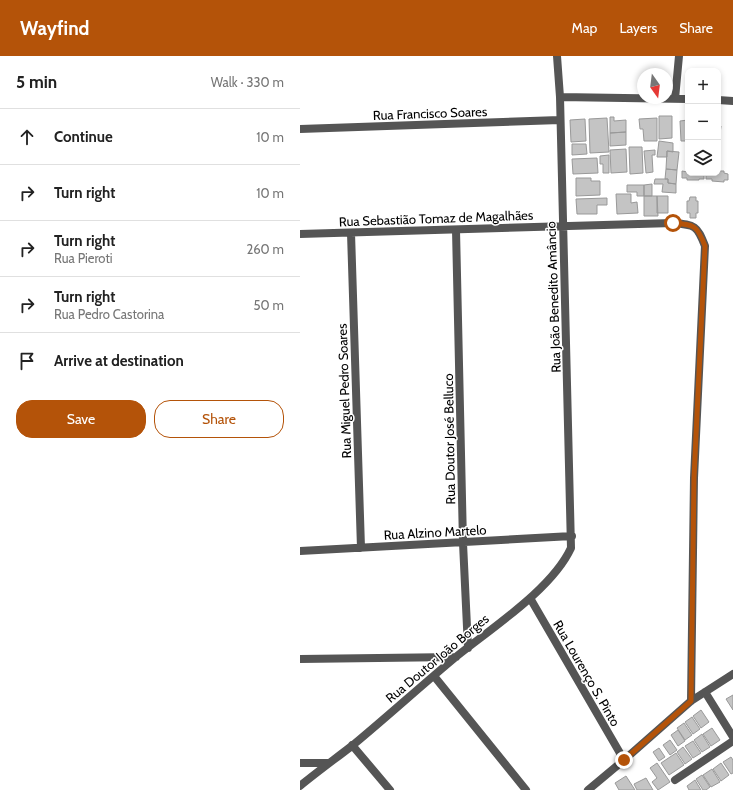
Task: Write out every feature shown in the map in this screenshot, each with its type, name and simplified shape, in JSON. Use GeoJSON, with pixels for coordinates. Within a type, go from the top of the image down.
{"type":"FeatureCollection","features":[{"type":"Feature","properties":{"kind":"street","name":"Rua João Benedito Amâncio"},"geometry":{"type":"LineString","coordinates":[[556,56],[560,97],[572,536]]}},
{"type":"Feature","properties":{"kind":"street"},"geometry":{"type":"LineString","coordinates":[[675,99],[679,56]]}},
{"type":"Feature","properties":{"kind":"street"},"geometry":{"type":"LineString","coordinates":[[560,97],[685,99]]}},
{"type":"Feature","properties":{"kind":"street"},"geometry":{"type":"LineString","coordinates":[[721,100],[733,101]]}},
{"type":"Feature","properties":{"kind":"street","name":"Rua Francisco Soares"},"geometry":{"type":"LineString","coordinates":[[300,129],[560,120]]}},
{"type":"Feature","properties":{"kind":"street","name":"Rua Sebastião Tomaz de Magalhães"},"geometry":{"type":"LineString","coordinates":[[300,234],[673,223],[688,225],[696,228],[705,246],[694,478],[691,701]]}},
{"type":"Feature","properties":{"kind":"street","name":"Rua Doutor José Belluco"},"geometry":{"type":"LineString","coordinates":[[456,230],[463,543],[468,648]]}},
{"type":"Feature","properties":{"kind":"street","name":"Rua Miguel Pedro Soares"},"geometry":{"type":"LineString","coordinates":[[351,233],[361,548]]}},
{"type":"Feature","properties":{"kind":"street","name":"Rua Alzino Martelo"},"geometry":{"type":"LineString","coordinates":[[300,551],[572,536]]}},
{"type":"Feature","properties":{"kind":"street","name":"Rua Doutor João Borges"},"geometry":{"type":"LineString","coordinates":[[300,786],[530,598],[555,573],[565,560],[571,548],[572,536]]}},
{"type":"Feature","properties":{"kind":"street","name":"Rua Lourenço S. Pinto"},"geometry":{"type":"LineString","coordinates":[[530,598],[624,760]]}},
{"type":"Feature","properties":{"kind":"street"},"geometry":{"type":"LineString","coordinates":[[300,659],[456,657]]}},
{"type":"Feature","properties":{"kind":"street"},"geometry":{"type":"LineString","coordinates":[[588,790],[691,701],[733,674]]}},
{"type":"Feature","properties":{"kind":"street"},"geometry":{"type":"LineString","coordinates":[[434,676],[526,790]]}},
{"type":"Feature","properties":{"kind":"street"},"geometry":{"type":"LineString","coordinates":[[705,692],[733,737]]}},
{"type":"Feature","properties":{"kind":"street"},"geometry":{"type":"LineString","coordinates":[[675,780],[733,741]]}},
{"type":"Feature","properties":{"kind":"street"},"geometry":{"type":"LineString","coordinates":[[352,745],[390,790]]}},
{"type":"Feature","properties":{"kind":"street"},"geometry":{"type":"LineString","coordinates":[[300,763],[329,763]]}},
{"type":"Feature","properties":{"kind":"building"},"geometry":{"type":"Polygon","coordinates":[[[659,116],[672,116],[672,138],[659,139],[659,116]]]}},
{"type":"Feature","properties":{"kind":"building"},"geometry":{"type":"Polygon","coordinates":[[[610,117],[614,117],[614,121],[626,120],[626,132],[610,133],[610,117]]]}},
{"type":"Feature","properties":{"kind":"building"},"geometry":{"type":"Polygon","coordinates":[[[607,118],[609,152],[590,153],[589,119],[607,118]]]}},
{"type":"Feature","properties":{"kind":"building"},"geometry":{"type":"Polygon","coordinates":[[[657,118],[657,141],[644,141],[643,129],[640,129],[639,119],[657,118]]]}},
{"type":"Feature","properties":{"kind":"building"},"geometry":{"type":"Polygon","coordinates":[[[585,119],[586,141],[571,142],[570,120],[585,119]]]}},
{"type":"Feature","properties":{"kind":"building"},"geometry":{"type":"Polygon","coordinates":[[[685,120],[685,141],[681,141],[680,121],[685,120]]]}},
{"type":"Feature","properties":{"kind":"building"},"geometry":{"type":"Polygon","coordinates":[[[626,132],[626,145],[610,146],[610,133],[626,132]]]}},
{"type":"Feature","properties":{"kind":"building"},"geometry":{"type":"Polygon","coordinates":[[[659,141],[673,143],[673,152],[667,151],[667,157],[657,157],[659,141]]]}},
{"type":"Feature","properties":{"kind":"building"},"geometry":{"type":"Polygon","coordinates":[[[572,144],[586,144],[587,154],[572,155],[572,144]]]}},
{"type":"Feature","properties":{"kind":"building"},"geometry":{"type":"Polygon","coordinates":[[[629,147],[642,147],[643,173],[630,174],[629,147]]]}},
{"type":"Feature","properties":{"kind":"building"},"geometry":{"type":"Polygon","coordinates":[[[626,149],[627,172],[611,173],[610,150],[626,149]]]}},
{"type":"Feature","properties":{"kind":"building"},"geometry":{"type":"Polygon","coordinates":[[[655,150],[655,155],[652,155],[653,172],[646,173],[644,151],[655,150]]]}},
{"type":"Feature","properties":{"kind":"building"},"geometry":{"type":"Polygon","coordinates":[[[667,151],[679,152],[677,170],[666,169],[667,151]]]}},
{"type":"Feature","properties":{"kind":"building"},"geometry":{"type":"Polygon","coordinates":[[[609,155],[609,173],[603,173],[603,164],[600,164],[600,156],[609,155]]]}},
{"type":"Feature","properties":{"kind":"building"},"geometry":{"type":"Polygon","coordinates":[[[597,158],[598,173],[573,174],[572,159],[597,158]]]}},
{"type":"Feature","properties":{"kind":"building"},"geometry":{"type":"Polygon","coordinates":[[[666,169],[677,170],[676,184],[668,183],[668,179],[665,179],[666,169]]]}},
{"type":"Feature","properties":{"kind":"building"},"geometry":{"type":"Polygon","coordinates":[[[682,171],[685,172],[685,176],[704,176],[704,179],[687,180],[687,178],[682,178],[682,171]]]}},
{"type":"Feature","properties":{"kind":"building"},"geometry":{"type":"Polygon","coordinates":[[[721,171],[728,174],[728,180],[724,180],[724,182],[706,179],[706,176],[721,176],[721,171]]]}},
{"type":"Feature","properties":{"kind":"building"},"geometry":{"type":"Polygon","coordinates":[[[576,178],[591,178],[591,181],[600,181],[600,195],[576,196],[576,178]]]}},
{"type":"Feature","properties":{"kind":"building"},"geometry":{"type":"Polygon","coordinates":[[[655,179],[668,179],[668,183],[676,184],[676,193],[662,192],[663,184],[654,184],[655,179]]]}},
{"type":"Feature","properties":{"kind":"building"},"geometry":{"type":"Polygon","coordinates":[[[652,184],[652,196],[644,196],[644,185],[652,184]]]}},
{"type":"Feature","properties":{"kind":"building"},"geometry":{"type":"Polygon","coordinates":[[[627,185],[644,185],[644,196],[637,196],[637,192],[627,192],[627,185]]]}},
{"type":"Feature","properties":{"kind":"building"},"geometry":{"type":"Polygon","coordinates":[[[616,194],[631,194],[631,203],[637,202],[638,213],[617,214],[616,194]]]}},
{"type":"Feature","properties":{"kind":"building"},"geometry":{"type":"Polygon","coordinates":[[[644,196],[657,196],[658,216],[644,216],[644,196]]]}},
{"type":"Feature","properties":{"kind":"building"},"geometry":{"type":"Polygon","coordinates":[[[657,196],[668,196],[668,213],[657,213],[657,196]]]}},
{"type":"Feature","properties":{"kind":"building"},"geometry":{"type":"Polygon","coordinates":[[[690,197],[696,197],[696,201],[698,201],[698,213],[696,213],[696,218],[690,218],[690,213],[687,213],[687,201],[689,201],[690,197]]]}},
{"type":"Feature","properties":{"kind":"building"},"geometry":{"type":"Polygon","coordinates":[[[607,198],[607,205],[597,205],[597,214],[577,214],[576,199],[607,198]]]}},
{"type":"Feature","properties":{"kind":"building"},"geometry":{"type":"Polygon","coordinates":[[[733,695],[733,710],[726,699],[733,695]]]}},
{"type":"Feature","properties":{"kind":"building"},"geometry":{"type":"Polygon","coordinates":[[[701,710],[709,722],[701,728],[693,716],[701,710]]]}},
{"type":"Feature","properties":{"kind":"building"},"geometry":{"type":"Polygon","coordinates":[[[692,717],[700,729],[693,734],[685,722],[692,717]]]}},
{"type":"Feature","properties":{"kind":"building"},"geometry":{"type":"Polygon","coordinates":[[[684,723],[692,735],[685,740],[677,728],[684,723]]]}},
{"type":"Feature","properties":{"kind":"building"},"geometry":{"type":"Polygon","coordinates":[[[712,728],[720,740],[711,746],[703,734],[712,728]]]}},
{"type":"Feature","properties":{"kind":"building"},"geometry":{"type":"Polygon","coordinates":[[[678,730],[685,741],[678,746],[671,735],[678,730]]]}},
{"type":"Feature","properties":{"kind":"building"},"geometry":{"type":"Polygon","coordinates":[[[702,734],[710,747],[702,752],[694,740],[702,734]]]}},
{"type":"Feature","properties":{"kind":"building"},"geometry":{"type":"Polygon","coordinates":[[[670,740],[677,750],[670,755],[663,745],[670,740]]]}},
{"type":"Feature","properties":{"kind":"building"},"geometry":{"type":"Polygon","coordinates":[[[693,741],[701,753],[693,758],[685,746],[693,741]]]}},
{"type":"Feature","properties":{"kind":"building"},"geometry":{"type":"Polygon","coordinates":[[[683,747],[692,759],[685,764],[677,752],[683,747]]]}},
{"type":"Feature","properties":{"kind":"building"},"geometry":{"type":"Polygon","coordinates":[[[659,748],[665,757],[659,761],[653,752],[659,748]]]}},
{"type":"Feature","properties":{"kind":"building"},"geometry":{"type":"Polygon","coordinates":[[[676,753],[684,765],[669,775],[661,763],[676,753]]]}},
{"type":"Feature","properties":{"kind":"building"},"geometry":{"type":"Polygon","coordinates":[[[731,757],[733,760],[733,773],[731,774],[723,762],[731,757]]]}},
{"type":"Feature","properties":{"kind":"building"},"geometry":{"type":"Polygon","coordinates":[[[657,763],[670,782],[658,790],[652,782],[657,778],[650,768],[657,763]]]}},
{"type":"Feature","properties":{"kind":"building"},"geometry":{"type":"Polygon","coordinates":[[[721,763],[729,775],[721,781],[713,769],[721,763]]]}},
{"type":"Feature","properties":{"kind":"building"},"geometry":{"type":"Polygon","coordinates":[[[712,769],[720,782],[711,787],[703,775],[712,769]]]}},
{"type":"Feature","properties":{"kind":"building"},"geometry":{"type":"Polygon","coordinates":[[[702,775],[710,787],[706,790],[703,790],[696,779],[702,775]]]}},
{"type":"Feature","properties":{"kind":"building"},"geometry":{"type":"Polygon","coordinates":[[[626,776],[635,790],[619,790],[615,783],[626,776]]]}},
{"type":"Feature","properties":{"kind":"building"},"geometry":{"type":"Polygon","coordinates":[[[646,778],[653,790],[637,790],[634,784],[646,778]]]}},
{"type":"Feature","properties":{"kind":"building"},"geometry":{"type":"Polygon","coordinates":[[[695,780],[701,790],[689,790],[687,786],[695,780]]]}},
{"type":"Feature","properties":{"kind":"route"},"geometry":{"type":"LineString","coordinates":[[624,760],[691,701],[694,478],[705,246],[696,228],[688,225],[673,223]]}}]}
